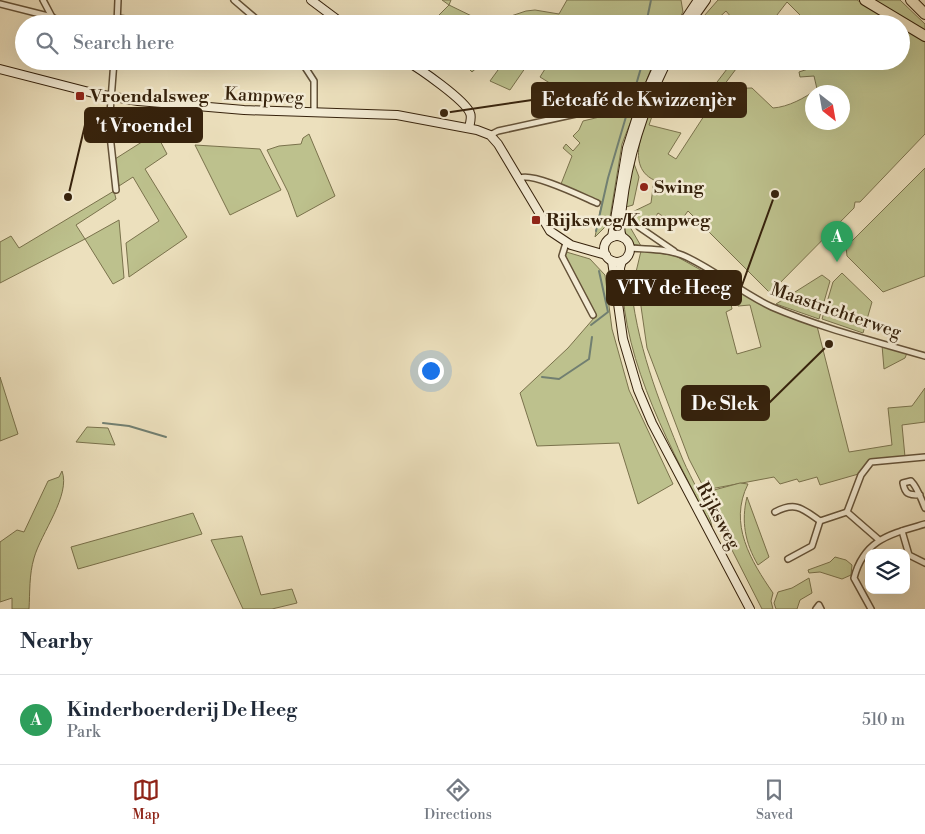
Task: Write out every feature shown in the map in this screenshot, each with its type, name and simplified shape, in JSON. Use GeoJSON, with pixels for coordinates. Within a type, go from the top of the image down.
{"type":"FeatureCollection","features":[{"type":"Feature","properties":{"kind":"highway"},"geometry":{"type":"LineString","coordinates":[[865,0],[890,15]]}},
{"type":"Feature","properties":{"kind":"highway"},"geometry":{"type":"LineString","coordinates":[[911,0],[925,14]]}},
{"type":"Feature","properties":{"kind":"highway"},"geometry":{"type":"LineString","coordinates":[[910,27],[925,36]]}},
{"type":"Feature","properties":{"kind":"main road"},"geometry":{"type":"LineString","coordinates":[[311,0],[331,15]]}},
{"type":"Feature","properties":{"kind":"main road"},"geometry":{"type":"LineString","coordinates":[[692,15],[698,0]]}},
{"type":"Feature","properties":{"kind":"main road"},"geometry":{"type":"LineString","coordinates":[[693,15],[706,0]]}},
{"type":"Feature","properties":{"kind":"main road","name":"Kampweg"},"geometry":{"type":"LineString","coordinates":[[0,69],[110,96],[195,108],[405,116],[469,128]]}},
{"type":"Feature","properties":{"kind":"main road"},"geometry":{"type":"LineString","coordinates":[[419,70],[468,109],[471,117],[469,128],[490,135],[498,144],[520,178],[548,228],[566,243],[622,261],[628,256],[630,248],[622,237],[620,230],[631,156],[643,115],[663,70]]}},
{"type":"Feature","properties":{"kind":"main road"},"geometry":{"type":"LineString","coordinates":[[576,247],[605,245],[612,237],[627,148],[640,104],[656,70]]}},
{"type":"Feature","properties":{"kind":"main road"},"geometry":{"type":"LineString","coordinates":[[612,237],[622,237]]}},
{"type":"Feature","properties":{"kind":"main road"},"geometry":{"type":"LineString","coordinates":[[605,245],[609,258]]}},
{"type":"Feature","properties":{"kind":"main road","name":"Rijksweg"},"geometry":{"type":"LineString","coordinates":[[609,258],[628,359],[643,402],[750,609]]}},
{"type":"Feature","properties":{"kind":"main road","name":"Rijksweg"},"geometry":{"type":"LineString","coordinates":[[622,261],[620,268],[621,297],[627,338],[637,376],[661,438]]}},
{"type":"Feature","properties":{"kind":"street"},"geometry":{"type":"LineString","coordinates":[[43,0],[51,15]]}},
{"type":"Feature","properties":{"kind":"street"},"geometry":{"type":"LineString","coordinates":[[118,0],[118,15]]}},
{"type":"Feature","properties":{"kind":"street"},"geometry":{"type":"LineString","coordinates":[[234,0],[252,15]]}},
{"type":"Feature","properties":{"kind":"street"},"geometry":{"type":"LineString","coordinates":[[0,4],[44,15]]}},
{"type":"Feature","properties":{"kind":"street"},"geometry":{"type":"LineString","coordinates":[[113,70],[109,132],[116,190]]}},
{"type":"Feature","properties":{"kind":"street"},"geometry":{"type":"LineString","coordinates":[[307,70],[314,81],[314,113]]}},
{"type":"Feature","properties":{"kind":"street"},"geometry":{"type":"LineString","coordinates":[[490,135],[498,131],[626,103]]}},
{"type":"Feature","properties":{"kind":"street"},"geometry":{"type":"LineString","coordinates":[[520,178],[524,176],[536,179],[598,203]]}},
{"type":"Feature","properties":{"kind":"street"},"geometry":{"type":"LineString","coordinates":[[639,227],[676,253]]}},
{"type":"Feature","properties":{"kind":"street"},"geometry":{"type":"LineString","coordinates":[[566,243],[562,256],[593,314]]}},
{"type":"Feature","properties":{"kind":"street","name":"Maastrichterweg"},"geometry":{"type":"LineString","coordinates":[[630,248],[676,253],[770,306],[834,329],[925,356]]}},
{"type":"Feature","properties":{"kind":"street"},"geometry":{"type":"LineString","coordinates":[[847,512],[861,475],[871,462],[925,457]]}},
{"type":"Feature","properties":{"kind":"street"},"geometry":{"type":"LineString","coordinates":[[920,495],[925,508]]}},
{"type":"Feature","properties":{"kind":"street"},"geometry":{"type":"LineString","coordinates":[[775,512],[785,507],[795,506],[820,521],[847,512]]}},
{"type":"Feature","properties":{"kind":"street"},"geometry":{"type":"LineString","coordinates":[[847,512],[878,539]]}},
{"type":"Feature","properties":{"kind":"street"},"geometry":{"type":"LineString","coordinates":[[788,559],[812,546],[820,521]]}},
{"type":"Feature","properties":{"kind":"street"},"geometry":{"type":"LineString","coordinates":[[871,609],[854,578],[858,563],[878,539],[925,524]]}},
{"type":"Feature","properties":{"kind":"street"},"geometry":{"type":"LineString","coordinates":[[902,531],[908,555],[925,563]]}},
{"type":"Feature","properties":{"kind":"street"},"geometry":{"type":"LineString","coordinates":[[816,609],[819,605],[821,609]]}},
{"type":"Feature","properties":{"kind":"green space"},"geometry":{"type":"Polygon","coordinates":[[[442,0],[451,0],[449,5],[442,0]]]}},
{"type":"Feature","properties":{"kind":"green space"},"geometry":{"type":"Polygon","coordinates":[[[567,0],[681,0],[683,12],[681,15],[514,15],[535,10],[559,14],[567,0]]]}},
{"type":"Feature","properties":{"kind":"green space"},"geometry":{"type":"Polygon","coordinates":[[[718,0],[857,0],[882,15],[800,15],[787,2],[777,15],[729,15],[726,11],[722,15],[705,15],[718,0]]]}},
{"type":"Feature","properties":{"kind":"green space"},"geometry":{"type":"Polygon","coordinates":[[[873,0],[900,0],[925,24],[925,32],[910,23],[910,15],[897,15],[873,0]]]}},
{"type":"Feature","properties":{"kind":"green space"},"geometry":{"type":"Polygon","coordinates":[[[449,5],[470,15],[439,15],[449,5]]]}},
{"type":"Feature","properties":{"kind":"green space"},"geometry":{"type":"Polygon","coordinates":[[[910,32],[925,42],[925,134],[860,202],[855,202],[854,208],[770,293],[688,211],[677,226],[658,213],[648,229],[631,219],[630,227],[641,246],[632,244],[624,235],[624,216],[651,203],[654,180],[645,173],[640,164],[639,153],[640,140],[657,94],[664,96],[662,100],[658,99],[649,125],[681,133],[668,154],[676,159],[704,116],[700,113],[701,109],[695,106],[695,102],[709,89],[752,88],[773,108],[790,104],[805,97],[805,130],[850,130],[850,85],[816,85],[814,76],[800,77],[799,72],[805,70],[910,70],[910,32]]]}},
{"type":"Feature","properties":{"kind":"green space"},"geometry":{"type":"Polygon","coordinates":[[[498,70],[524,70],[510,90],[490,81],[498,70]]]}},
{"type":"Feature","properties":{"kind":"green space"},"geometry":{"type":"Polygon","coordinates":[[[544,70],[651,70],[622,144],[609,223],[595,237],[602,202],[561,184],[572,156],[563,148],[566,144],[573,151],[580,143],[573,136],[579,130],[583,121],[612,114],[623,117],[626,101],[548,118],[562,93],[561,90],[540,77],[544,70]]]}},
{"type":"Feature","properties":{"kind":"green space"},"geometry":{"type":"Polygon","coordinates":[[[726,70],[735,70],[724,85],[714,86],[726,70]]]}},
{"type":"Feature","properties":{"kind":"green space"},"geometry":{"type":"Polygon","coordinates":[[[156,133],[167,154],[145,169],[187,237],[129,277],[126,243],[159,221],[133,177],[119,186],[115,159],[156,133]]]}},
{"type":"Feature","properties":{"kind":"green space"},"geometry":{"type":"Polygon","coordinates":[[[309,134],[335,196],[297,217],[288,192],[267,150],[279,146],[301,144],[303,138],[309,134]]]}},
{"type":"Feature","properties":{"kind":"green space"},"geometry":{"type":"Polygon","coordinates":[[[195,145],[260,149],[281,190],[230,215],[195,145]]]}},
{"type":"Feature","properties":{"kind":"green space"},"geometry":{"type":"Polygon","coordinates":[[[633,161],[639,177],[633,205],[626,207],[627,185],[633,161]]]}},
{"type":"Feature","properties":{"kind":"green space"},"geometry":{"type":"Polygon","coordinates":[[[925,168],[925,276],[883,292],[847,256],[846,247],[925,168]]]}},
{"type":"Feature","properties":{"kind":"green space"},"geometry":{"type":"Polygon","coordinates":[[[114,191],[116,199],[76,225],[85,239],[0,283],[0,242],[11,236],[19,248],[114,191]]]}},
{"type":"Feature","properties":{"kind":"green space"},"geometry":{"type":"Polygon","coordinates":[[[119,220],[124,278],[113,284],[85,239],[119,220]]]}},
{"type":"Feature","properties":{"kind":"green space"},"geometry":{"type":"Polygon","coordinates":[[[563,251],[590,259],[605,275],[612,329],[629,390],[673,484],[638,504],[619,443],[537,446],[520,393],[568,348],[594,318],[595,314],[563,251]]]}},
{"type":"Feature","properties":{"kind":"green space"},"geometry":{"type":"Polygon","coordinates":[[[641,251],[674,255],[733,288],[730,299],[732,309],[726,312],[737,354],[761,347],[750,305],[738,306],[735,298],[737,290],[762,304],[817,326],[849,452],[892,445],[888,408],[912,406],[925,388],[925,422],[902,425],[905,457],[873,460],[862,473],[820,485],[817,477],[799,482],[797,479],[780,484],[774,477],[705,490],[689,459],[647,348],[636,272],[641,251]]]}},
{"type":"Feature","properties":{"kind":"green space"},"geometry":{"type":"Polygon","coordinates":[[[842,273],[872,302],[863,333],[822,319],[833,282],[842,273]]]}},
{"type":"Feature","properties":{"kind":"green space"},"geometry":{"type":"Polygon","coordinates":[[[822,275],[830,281],[819,319],[776,304],[822,275]]]}},
{"type":"Feature","properties":{"kind":"green space"},"geometry":{"type":"Polygon","coordinates":[[[622,277],[630,277],[637,325],[649,371],[686,468],[704,502],[712,527],[667,438],[641,375],[631,342],[625,310],[622,277]]]}},
{"type":"Feature","properties":{"kind":"green space"},"geometry":{"type":"Polygon","coordinates":[[[882,345],[907,353],[905,358],[884,369],[882,345]]]}},
{"type":"Feature","properties":{"kind":"green space"},"geometry":{"type":"Polygon","coordinates":[[[0,377],[18,434],[0,441],[0,377]]]}},
{"type":"Feature","properties":{"kind":"green space"},"geometry":{"type":"Polygon","coordinates":[[[87,427],[108,428],[115,445],[76,442],[87,427]]]}},
{"type":"Feature","properties":{"kind":"green space"},"geometry":{"type":"Polygon","coordinates":[[[62,471],[64,481],[59,502],[32,564],[29,609],[12,609],[12,598],[0,602],[0,542],[17,530],[24,532],[48,481],[59,477],[62,471]]]}},
{"type":"Feature","properties":{"kind":"green space"},"geometry":{"type":"Polygon","coordinates":[[[740,483],[748,484],[742,499],[740,513],[741,528],[750,555],[773,593],[771,601],[773,609],[762,609],[703,493],[740,483]]]}},
{"type":"Feature","properties":{"kind":"green space"},"geometry":{"type":"Polygon","coordinates":[[[747,497],[769,557],[758,565],[745,532],[744,515],[747,497]]]}},
{"type":"Feature","properties":{"kind":"green space"},"geometry":{"type":"Polygon","coordinates":[[[193,513],[202,534],[78,569],[71,547],[193,513]]]}},
{"type":"Feature","properties":{"kind":"green space"},"geometry":{"type":"Polygon","coordinates":[[[242,536],[261,595],[292,589],[297,603],[272,609],[243,609],[211,540],[242,536]]]}},
{"type":"Feature","properties":{"kind":"green space"},"geometry":{"type":"Polygon","coordinates":[[[835,557],[846,560],[852,565],[851,575],[842,579],[820,572],[809,573],[808,570],[830,562],[835,557]]]}},
{"type":"Feature","properties":{"kind":"green space"},"geometry":{"type":"Polygon","coordinates":[[[809,578],[812,593],[800,600],[797,609],[776,609],[774,603],[778,592],[792,588],[809,578]]]}},
{"type":"Feature","properties":{"kind":"waterway"},"geometry":{"type":"LineString","coordinates":[[648,15],[651,0]]}},
{"type":"Feature","properties":{"kind":"waterway"},"geometry":{"type":"LineString","coordinates":[[631,102],[640,70]]}},
{"type":"Feature","properties":{"kind":"waterway"},"geometry":{"type":"LineString","coordinates":[[596,231],[608,178],[630,103]]}},
{"type":"Feature","properties":{"kind":"waterway"},"geometry":{"type":"LineString","coordinates":[[591,325],[608,312],[599,271]]}},
{"type":"Feature","properties":{"kind":"waterway"},"geometry":{"type":"LineString","coordinates":[[542,377],[559,379],[589,359],[592,337]]}},
{"type":"Feature","properties":{"kind":"waterway"},"geometry":{"type":"LineString","coordinates":[[103,423],[129,426],[166,437]]}},
{"type":"Feature","properties":{"kind":"place","name":"Vroendalsweg"},"geometry":{"type":"Point","coordinates":[80,96]}},
{"type":"Feature","properties":{"kind":"place","name":"Eetcafé de Kwizzenjèr"},"geometry":{"type":"Point","coordinates":[444,113]}},
{"type":"Feature","properties":{"kind":"place","name":"Swing"},"geometry":{"type":"Point","coordinates":[644,187]}},
{"type":"Feature","properties":{"kind":"place","name":"VTV de Heeg"},"geometry":{"type":"Point","coordinates":[775,194]}},
{"type":"Feature","properties":{"kind":"place","name":"'t Vroendel"},"geometry":{"type":"Point","coordinates":[68,197]}},
{"type":"Feature","properties":{"kind":"place","name":"Rijksweg/Kampweg"},"geometry":{"type":"Point","coordinates":[536,220]}},
{"type":"Feature","properties":{"kind":"place","name":"Kinderboerderij De Heeg"},"geometry":{"type":"Point","coordinates":[837,262]}},
{"type":"Feature","properties":{"kind":"place","name":"De Slek"},"geometry":{"type":"Point","coordinates":[829,344]}}]}
